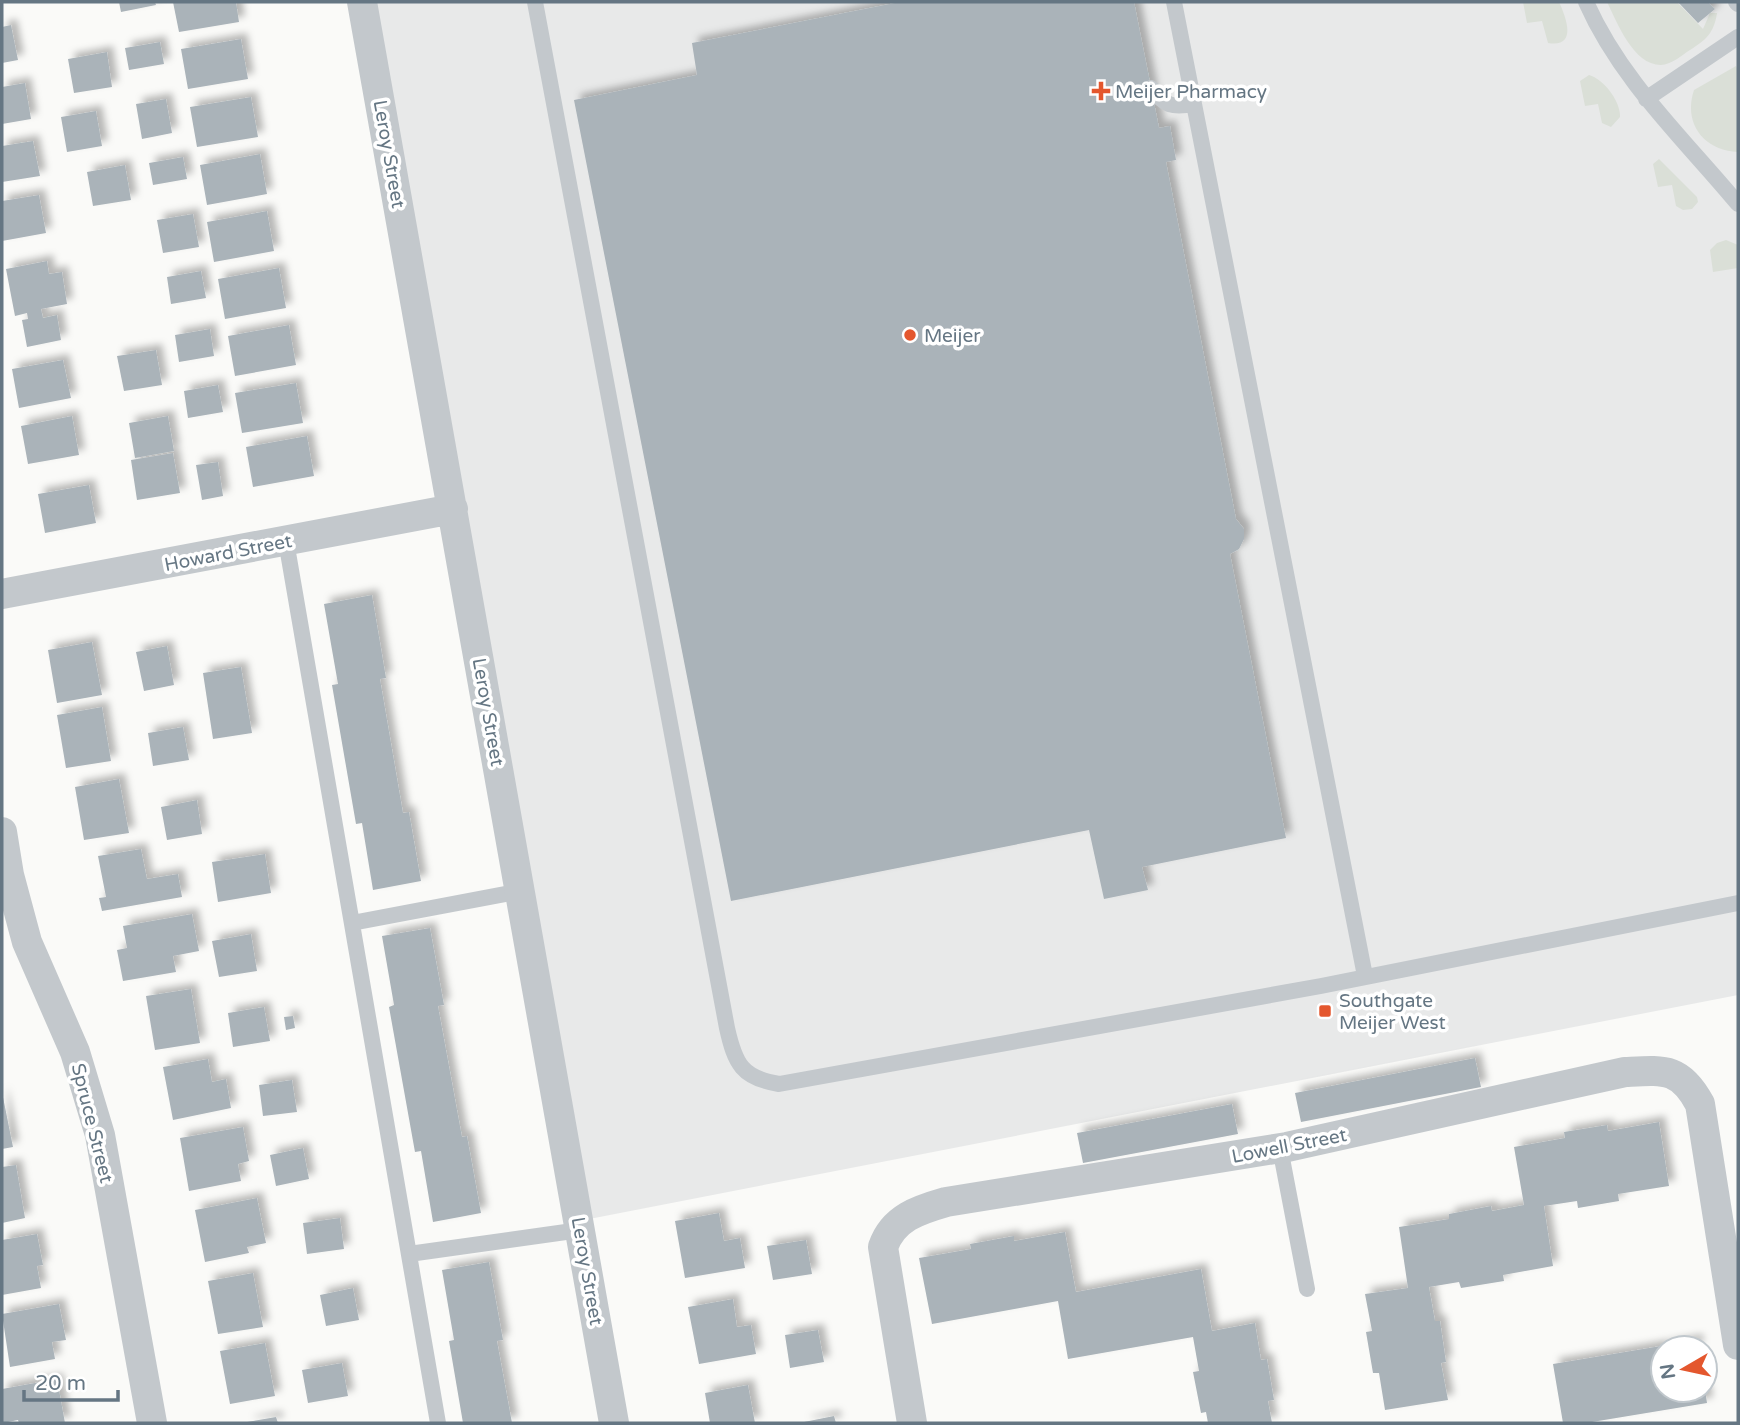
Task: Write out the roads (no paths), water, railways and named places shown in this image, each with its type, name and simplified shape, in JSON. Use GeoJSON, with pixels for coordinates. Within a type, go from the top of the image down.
{"type":"FeatureCollection","features":[{"type":"Feature","properties":{"kind":"street","name":"Leroy Street"},"geometry":{"type":"LineString","coordinates":[[362,2],[614,1423]]}},
{"type":"Feature","properties":{"kind":"street","name":"Howard Street"},"geometry":{"type":"LineString","coordinates":[[2,594],[453,509]]}},
{"type":"Feature","properties":{"kind":"street","name":"Spruce Street"},"geometry":{"type":"LineString","coordinates":[[2,832],[9,875],[27,942],[75,1052],[100,1135],[152,1423]]}},
{"type":"Feature","properties":{"kind":"street","name":"Lowell Street"},"geometry":{"type":"LineString","coordinates":[[912,1423],[883,1247],[888,1232],[901,1220],[946,1202],[1280,1148],[1625,1072],[1662,1070],[1677,1076],[1690,1086],[1704,1117],[1738,1345]]}},
{"type":"Feature","properties":{"kind":"lane"},"geometry":{"type":"LineString","coordinates":[[535,2],[727,1028],[732,1051],[742,1068],[758,1080],[779,1084],[1365,976],[1738,903]]}},
{"type":"Feature","properties":{"kind":"lane"},"geometry":{"type":"LineString","coordinates":[[1174,2],[1365,976]]}},
{"type":"Feature","properties":{"kind":"lane"},"geometry":{"type":"LineString","coordinates":[[1586,2],[1606,44],[1646,99],[1735,193]]}},
{"type":"Feature","properties":{"kind":"lane"},"geometry":{"type":"LineString","coordinates":[[1646,99],[1738,37]]}},
{"type":"Feature","properties":{"kind":"lane"},"geometry":{"type":"LineString","coordinates":[[1151,88],[1162,101],[1173,108],[1194,104]]}},
{"type":"Feature","properties":{"kind":"lane"},"geometry":{"type":"LineString","coordinates":[[286,541],[438,1423]]}},
{"type":"Feature","properties":{"kind":"lane"},"geometry":{"type":"LineString","coordinates":[[352,923],[521,891]]}},
{"type":"Feature","properties":{"kind":"lane"},"geometry":{"type":"LineString","coordinates":[[1280,1148],[1307,1289]]}},
{"type":"Feature","properties":{"kind":"lane"},"geometry":{"type":"LineString","coordinates":[[409,1254],[580,1230]]}},
{"type":"Feature","properties":{"kind":"place","name":"Meijer Pharmacy"},"geometry":{"type":"Point","coordinates":[1101,91]}},
{"type":"Feature","properties":{"kind":"place","name":"Meijer"},"geometry":{"type":"Point","coordinates":[910,335]}},
{"type":"Feature","properties":{"kind":"place","name":"Southgate Meijer West"},"geometry":{"type":"Point","coordinates":[1325,1011]}}]}
